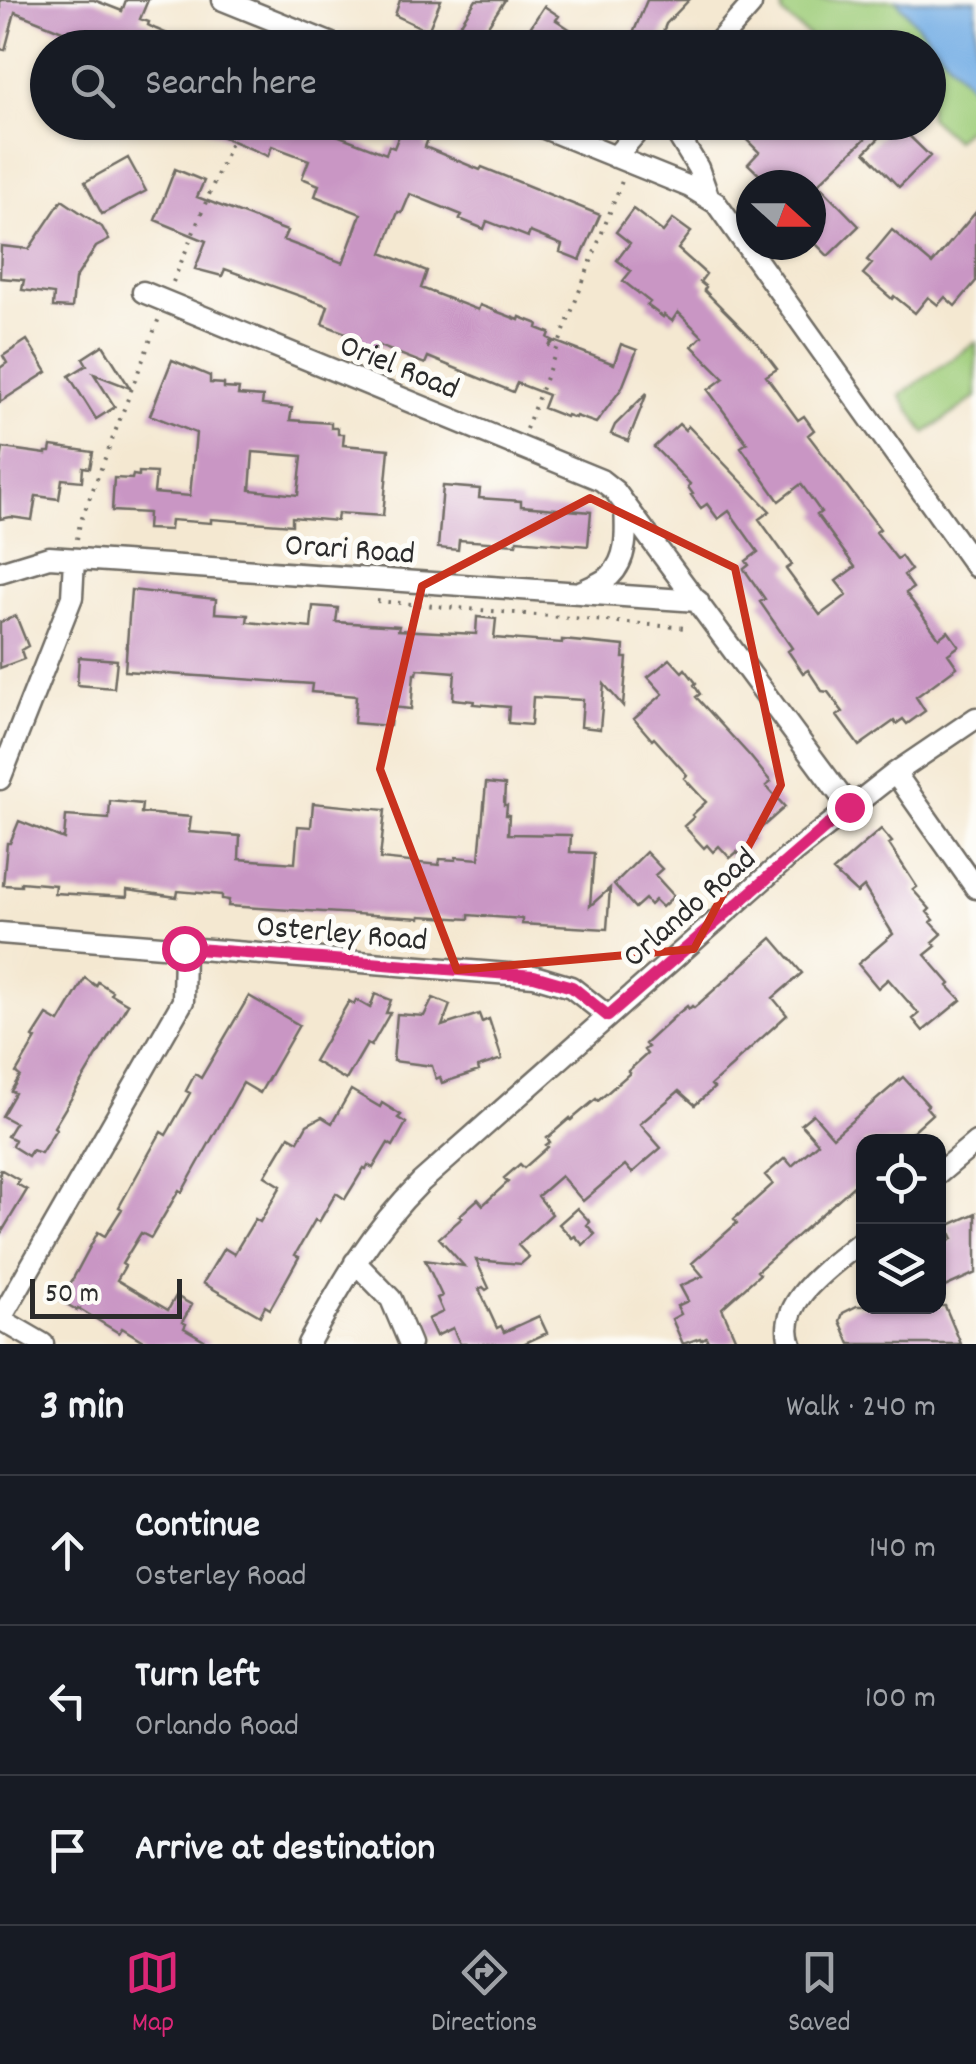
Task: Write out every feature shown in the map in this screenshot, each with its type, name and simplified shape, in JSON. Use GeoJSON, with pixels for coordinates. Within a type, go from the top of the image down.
{"type":"FeatureCollection","features":[{"type":"Feature","properties":{"kind":"street"},"geometry":{"type":"LineString","coordinates":[[223,0],[297,30]]}},
{"type":"Feature","properties":{"kind":"street"},"geometry":{"type":"LineString","coordinates":[[729,30],[751,5]]}},
{"type":"Feature","properties":{"kind":"street"},"geometry":{"type":"LineString","coordinates":[[568,140],[620,165],[708,196],[716,203],[976,567]]}},
{"type":"Feature","properties":{"kind":"street"},"geometry":{"type":"LineString","coordinates":[[620,165],[635,140]]}},
{"type":"Feature","properties":{"kind":"street"},"geometry":{"type":"LineString","coordinates":[[681,140],[698,168],[708,196]]}},
{"type":"Feature","properties":{"kind":"street","name":"Oriel Road"},"geometry":{"type":"LineString","coordinates":[[143,292],[601,480],[625,505],[849,807]]}},
{"type":"Feature","properties":{"kind":"street"},"geometry":{"type":"LineString","coordinates":[[580,592],[610,577],[622,559],[625,505]]}},
{"type":"Feature","properties":{"kind":"street"},"geometry":{"type":"LineString","coordinates":[[0,779],[72,597],[75,551]]}},
{"type":"Feature","properties":{"kind":"street","name":"Orari Road"},"geometry":{"type":"LineString","coordinates":[[0,572],[75,551],[698,602]]}},
{"type":"Feature","properties":{"kind":"street","name":"Orlando Road"},"geometry":{"type":"LineString","coordinates":[[308,1344],[354,1262],[393,1210],[421,1182],[849,807],[976,718]]}},
{"type":"Feature","properties":{"kind":"street"},"geometry":{"type":"LineString","coordinates":[[895,773],[976,888]]}},
{"type":"Feature","properties":{"kind":"street","name":"Osterley Road"},"geometry":{"type":"LineString","coordinates":[[0,932],[534,976],[572,987],[608,1016]]}},
{"type":"Feature","properties":{"kind":"street"},"geometry":{"type":"LineString","coordinates":[[43,1344],[0,1320],[184,1001],[184,948]]}},
{"type":"Feature","properties":{"kind":"street"},"geometry":{"type":"LineString","coordinates":[[946,1167],[976,1142]]}},
{"type":"Feature","properties":{"kind":"street"},"geometry":{"type":"LineString","coordinates":[[791,1344],[789,1316],[800,1294],[856,1246]]}},
{"type":"Feature","properties":{"kind":"street"},"geometry":{"type":"LineString","coordinates":[[354,1262],[391,1299],[410,1344]]}},
{"type":"Feature","properties":{"kind":"path"},"geometry":{"type":"LineString","coordinates":[[169,292],[232,140]]}},
{"type":"Feature","properties":{"kind":"path"},"geometry":{"type":"LineString","coordinates":[[524,435],[620,165]]}},
{"type":"Feature","properties":{"kind":"path"},"geometry":{"type":"LineString","coordinates":[[75,551],[80,522],[160,314]]}},
{"type":"Feature","properties":{"kind":"path"},"geometry":{"type":"LineString","coordinates":[[378,602],[686,628]]}},
{"type":"Feature","properties":{"kind":"highlighted area"},"geometry":{"type":"Polygon","coordinates":[[[590,498],[735,568],[781,785],[694,949],[457,970],[380,769],[422,586],[590,498]]]}},
{"type":"Feature","properties":{"kind":"green space"},"geometry":{"type":"Polygon","coordinates":[[[781,0],[896,0],[922,30],[801,30],[783,14],[781,0]]]}},
{"type":"Feature","properties":{"kind":"green space"},"geometry":{"type":"Polygon","coordinates":[[[946,58],[976,93],[976,120],[955,140],[946,132],[946,58]]]}},
{"type":"Feature","properties":{"kind":"green space"},"geometry":{"type":"Polygon","coordinates":[[[976,342],[976,397],[925,433],[900,395],[976,342]]]}},
{"type":"Feature","properties":{"kind":"water"},"geometry":{"type":"Polygon","coordinates":[[[896,0],[976,0],[976,93],[946,58],[946,30],[922,30],[896,0]]]}},
{"type":"Feature","properties":{"kind":"building"},"geometry":{"type":"Polygon","coordinates":[[[0,0],[94,0],[122,11],[126,0],[148,0],[140,19],[158,30],[60,30],[15,12],[5,50],[0,49],[0,0]]]}},
{"type":"Feature","properties":{"kind":"building"},"geometry":{"type":"Polygon","coordinates":[[[400,0],[441,0],[428,30],[395,15],[400,0]]]}},
{"type":"Feature","properties":{"kind":"building"},"geometry":{"type":"Polygon","coordinates":[[[476,0],[505,0],[485,30],[457,30],[476,0]]]}},
{"type":"Feature","properties":{"kind":"building"},"geometry":{"type":"Polygon","coordinates":[[[647,0],[689,0],[664,30],[634,30],[647,0]]]}},
{"type":"Feature","properties":{"kind":"building"},"geometry":{"type":"Polygon","coordinates":[[[544,6],[571,30],[529,30],[544,6]]]}},
{"type":"Feature","properties":{"kind":"building"},"geometry":{"type":"Polygon","coordinates":[[[230,140],[350,140],[386,154],[397,140],[428,140],[425,147],[600,215],[580,260],[560,252],[562,245],[530,232],[528,237],[487,221],[484,229],[460,219],[462,215],[410,194],[402,213],[398,212],[382,253],[427,271],[421,288],[478,310],[480,305],[538,324],[537,328],[550,333],[549,347],[554,341],[614,364],[621,344],[637,350],[622,388],[596,423],[566,417],[543,408],[548,395],[517,383],[513,392],[428,357],[425,364],[377,345],[373,355],[355,348],[359,338],[322,324],[328,306],[225,269],[222,276],[195,269],[206,241],[155,220],[175,169],[204,181],[197,197],[287,231],[283,240],[343,263],[361,214],[315,196],[319,185],[302,178],[309,160],[272,146],[268,156],[230,140]]]}},
{"type":"Feature","properties":{"kind":"building"},"geometry":{"type":"Polygon","coordinates":[[[747,140],[864,140],[826,176],[826,170],[754,170],[748,164],[759,152],[747,140]]]}},
{"type":"Feature","properties":{"kind":"building"},"geometry":{"type":"Polygon","coordinates":[[[877,140],[914,140],[930,156],[899,187],[865,152],[877,140]]]}},
{"type":"Feature","properties":{"kind":"building"},"geometry":{"type":"Polygon","coordinates":[[[128,158],[146,191],[102,214],[85,182],[128,158]]]}},
{"type":"Feature","properties":{"kind":"building"},"geometry":{"type":"Polygon","coordinates":[[[826,192],[859,226],[826,254],[826,192]]]}},
{"type":"Feature","properties":{"kind":"building"},"geometry":{"type":"Polygon","coordinates":[[[62,200],[102,227],[109,240],[96,247],[75,279],[72,308],[53,307],[54,294],[22,290],[24,280],[0,278],[1,246],[29,249],[62,200]]]}},
{"type":"Feature","properties":{"kind":"building"},"geometry":{"type":"Polygon","coordinates":[[[633,209],[663,232],[673,219],[691,232],[678,249],[706,274],[700,282],[706,287],[704,290],[758,344],[777,369],[766,376],[798,420],[804,416],[814,430],[808,435],[880,529],[876,532],[911,570],[904,575],[913,588],[906,593],[939,638],[948,631],[959,646],[948,654],[957,667],[916,697],[925,711],[907,724],[903,719],[896,724],[894,721],[859,746],[837,716],[843,712],[808,670],[803,673],[788,651],[792,648],[760,602],[765,599],[744,569],[749,565],[746,561],[758,552],[729,511],[718,519],[707,504],[701,508],[691,495],[690,484],[654,447],[679,424],[685,430],[688,426],[770,511],[759,519],[792,565],[786,569],[820,615],[847,595],[836,581],[855,567],[817,515],[821,512],[801,484],[779,501],[741,447],[747,443],[708,390],[724,378],[692,346],[702,336],[678,312],[672,321],[663,317],[623,281],[631,271],[617,260],[630,243],[616,232],[633,209]]]}},
{"type":"Feature","properties":{"kind":"building"},"geometry":{"type":"Polygon","coordinates":[[[976,212],[976,281],[955,306],[945,297],[938,305],[928,297],[915,313],[863,274],[872,264],[867,260],[892,230],[932,264],[976,212]]]}},
{"type":"Feature","properties":{"kind":"building"},"geometry":{"type":"Polygon","coordinates":[[[27,340],[47,372],[0,402],[0,368],[7,363],[3,356],[27,340]]]}},
{"type":"Feature","properties":{"kind":"building"},"geometry":{"type":"Polygon","coordinates":[[[103,345],[130,388],[94,374],[115,407],[96,419],[69,376],[87,365],[83,358],[103,345]]]}},
{"type":"Feature","properties":{"kind":"building"},"geometry":{"type":"Polygon","coordinates":[[[172,360],[210,376],[210,383],[239,389],[238,395],[263,397],[262,405],[292,408],[290,420],[331,423],[331,428],[338,428],[338,434],[344,434],[343,445],[389,449],[383,516],[338,513],[337,521],[292,517],[292,525],[171,520],[170,530],[147,529],[148,513],[112,511],[114,478],[132,479],[139,472],[156,473],[154,493],[190,496],[196,433],[150,415],[172,360]],[[253,452],[250,490],[298,495],[302,456],[253,452]]]}},
{"type":"Feature","properties":{"kind":"building"},"geometry":{"type":"Polygon","coordinates":[[[647,393],[628,441],[611,434],[615,425],[647,393]]]}},
{"type":"Feature","properties":{"kind":"building"},"geometry":{"type":"Polygon","coordinates":[[[51,446],[93,452],[90,468],[83,467],[82,481],[62,479],[59,499],[36,496],[32,520],[0,519],[3,448],[46,454],[51,446]]]}},
{"type":"Feature","properties":{"kind":"building"},"geometry":{"type":"Polygon","coordinates":[[[443,486],[480,489],[479,498],[521,501],[521,506],[591,512],[588,546],[459,540],[458,550],[438,548],[443,486]]]}},
{"type":"Feature","properties":{"kind":"building"},"geometry":{"type":"Polygon","coordinates":[[[131,590],[216,599],[215,613],[248,615],[247,622],[311,628],[313,606],[338,608],[336,622],[399,626],[398,630],[476,634],[477,617],[496,619],[494,638],[624,646],[623,658],[627,658],[623,706],[604,684],[600,729],[581,727],[583,700],[533,697],[531,725],[508,723],[509,707],[453,699],[455,672],[418,669],[414,674],[411,709],[392,707],[390,726],[354,723],[356,696],[311,692],[312,684],[125,671],[131,590]]]}},
{"type":"Feature","properties":{"kind":"building"},"geometry":{"type":"Polygon","coordinates":[[[16,616],[28,646],[21,650],[24,659],[0,668],[0,622],[16,616]]]}},
{"type":"Feature","properties":{"kind":"building"},"geometry":{"type":"Polygon","coordinates":[[[79,657],[117,660],[114,688],[77,685],[79,657]]]}},
{"type":"Feature","properties":{"kind":"building"},"geometry":{"type":"Polygon","coordinates":[[[670,659],[696,683],[700,694],[696,697],[750,756],[771,782],[766,786],[785,807],[752,836],[756,840],[740,855],[737,852],[730,858],[719,846],[713,852],[707,845],[704,848],[684,826],[706,802],[684,778],[687,775],[634,719],[663,694],[648,677],[670,659]]]}},
{"type":"Feature","properties":{"kind":"building"},"geometry":{"type":"Polygon","coordinates":[[[486,783],[505,785],[508,834],[571,835],[570,852],[594,853],[590,906],[610,888],[607,929],[522,924],[522,919],[469,915],[469,919],[420,918],[228,906],[229,900],[222,899],[222,895],[178,891],[177,897],[127,890],[127,897],[54,893],[55,885],[3,885],[7,843],[19,821],[64,839],[66,816],[109,819],[110,801],[142,804],[141,813],[191,817],[189,832],[240,836],[239,859],[295,863],[298,826],[311,827],[313,803],[385,810],[380,859],[439,865],[440,859],[479,859],[486,783]]]}},
{"type":"Feature","properties":{"kind":"building"},"geometry":{"type":"Polygon","coordinates":[[[881,829],[917,887],[913,890],[930,909],[927,912],[934,920],[931,922],[942,934],[925,955],[961,1000],[923,1031],[913,1019],[919,1014],[888,979],[878,988],[858,964],[893,934],[864,887],[857,893],[833,871],[881,829]]]}},
{"type":"Feature","properties":{"kind":"building"},"geometry":{"type":"Polygon","coordinates":[[[646,852],[662,869],[655,875],[674,896],[662,907],[655,900],[650,905],[645,899],[635,908],[614,884],[646,852]]]}},
{"type":"Feature","properties":{"kind":"building"},"geometry":{"type":"Polygon","coordinates":[[[772,938],[802,973],[773,998],[787,1015],[711,1085],[714,1088],[695,1105],[679,1091],[640,1124],[661,1148],[632,1173],[625,1165],[583,1201],[561,1176],[538,1196],[552,1214],[518,1245],[529,1257],[521,1264],[476,1260],[489,1288],[479,1289],[497,1328],[501,1326],[504,1332],[539,1316],[547,1333],[523,1344],[460,1344],[453,1328],[436,1336],[428,1319],[443,1312],[437,1298],[442,1296],[425,1260],[464,1266],[439,1238],[478,1199],[483,1205],[508,1182],[504,1178],[520,1164],[524,1168],[548,1147],[547,1138],[570,1118],[598,1101],[630,1073],[647,1054],[645,1044],[674,1017],[687,1006],[694,1008],[772,938]]]}},
{"type":"Feature","properties":{"kind":"building"},"geometry":{"type":"Polygon","coordinates":[[[85,978],[96,986],[98,982],[128,1004],[41,1153],[32,1150],[28,1156],[12,1146],[15,1140],[7,1136],[15,1123],[2,1116],[15,1093],[11,1091],[20,1076],[16,1073],[36,1039],[33,1037],[47,1015],[59,1022],[85,978]]]}},
{"type":"Feature","properties":{"kind":"building"},"geometry":{"type":"Polygon","coordinates":[[[375,994],[391,1000],[386,1013],[390,1013],[346,1080],[314,1061],[349,1001],[354,1004],[356,1000],[370,1008],[375,994]]]}},
{"type":"Feature","properties":{"kind":"building"},"geometry":{"type":"Polygon","coordinates":[[[249,996],[299,1025],[260,1093],[243,1083],[182,1192],[179,1190],[151,1238],[141,1233],[117,1280],[168,1310],[176,1296],[192,1305],[182,1322],[186,1324],[184,1328],[211,1344],[148,1344],[61,1301],[98,1232],[105,1236],[122,1209],[119,1207],[161,1132],[166,1135],[190,1093],[186,1091],[195,1074],[201,1078],[249,996]]]}},
{"type":"Feature","properties":{"kind":"building"},"geometry":{"type":"Polygon","coordinates":[[[433,998],[450,1005],[442,1026],[479,1014],[482,1022],[489,1019],[502,1059],[442,1083],[440,1077],[436,1079],[432,1066],[393,1061],[397,1014],[424,1016],[433,998]]]}},
{"type":"Feature","properties":{"kind":"building"},"geometry":{"type":"Polygon","coordinates":[[[903,1077],[932,1114],[910,1134],[856,1134],[856,1184],[757,1271],[760,1274],[722,1308],[736,1340],[709,1344],[706,1337],[683,1344],[672,1319],[681,1314],[677,1306],[688,1301],[680,1286],[703,1276],[692,1263],[773,1184],[765,1175],[785,1158],[792,1166],[818,1143],[801,1124],[813,1114],[833,1137],[903,1077]]]}},
{"type":"Feature","properties":{"kind":"building"},"geometry":{"type":"Polygon","coordinates":[[[351,1090],[380,1107],[382,1103],[406,1123],[393,1146],[388,1143],[373,1168],[364,1168],[345,1199],[336,1193],[319,1222],[315,1220],[270,1309],[265,1306],[260,1316],[203,1283],[224,1248],[234,1254],[255,1219],[260,1222],[281,1186],[265,1176],[289,1136],[298,1141],[307,1125],[322,1117],[332,1123],[351,1090]]]}},
{"type":"Feature","properties":{"kind":"building"},"geometry":{"type":"Polygon","coordinates":[[[0,1169],[27,1190],[0,1235],[0,1169]]]}},
{"type":"Feature","properties":{"kind":"building"},"geometry":{"type":"Polygon","coordinates":[[[577,1208],[595,1234],[583,1245],[559,1224],[577,1208]]]}},
{"type":"Feature","properties":{"kind":"building"},"geometry":{"type":"Polygon","coordinates":[[[976,1213],[976,1273],[946,1286],[946,1242],[953,1239],[947,1226],[976,1213]]]}},
{"type":"Feature","properties":{"kind":"building"},"geometry":{"type":"Polygon","coordinates":[[[856,1306],[856,1314],[946,1314],[946,1308],[961,1344],[850,1344],[840,1321],[843,1313],[856,1306]]]}},
{"type":"Feature","properties":{"kind":"route"},"geometry":{"type":"LineString","coordinates":[[184,948],[534,976],[572,987],[608,1016],[849,807]]}}]}
